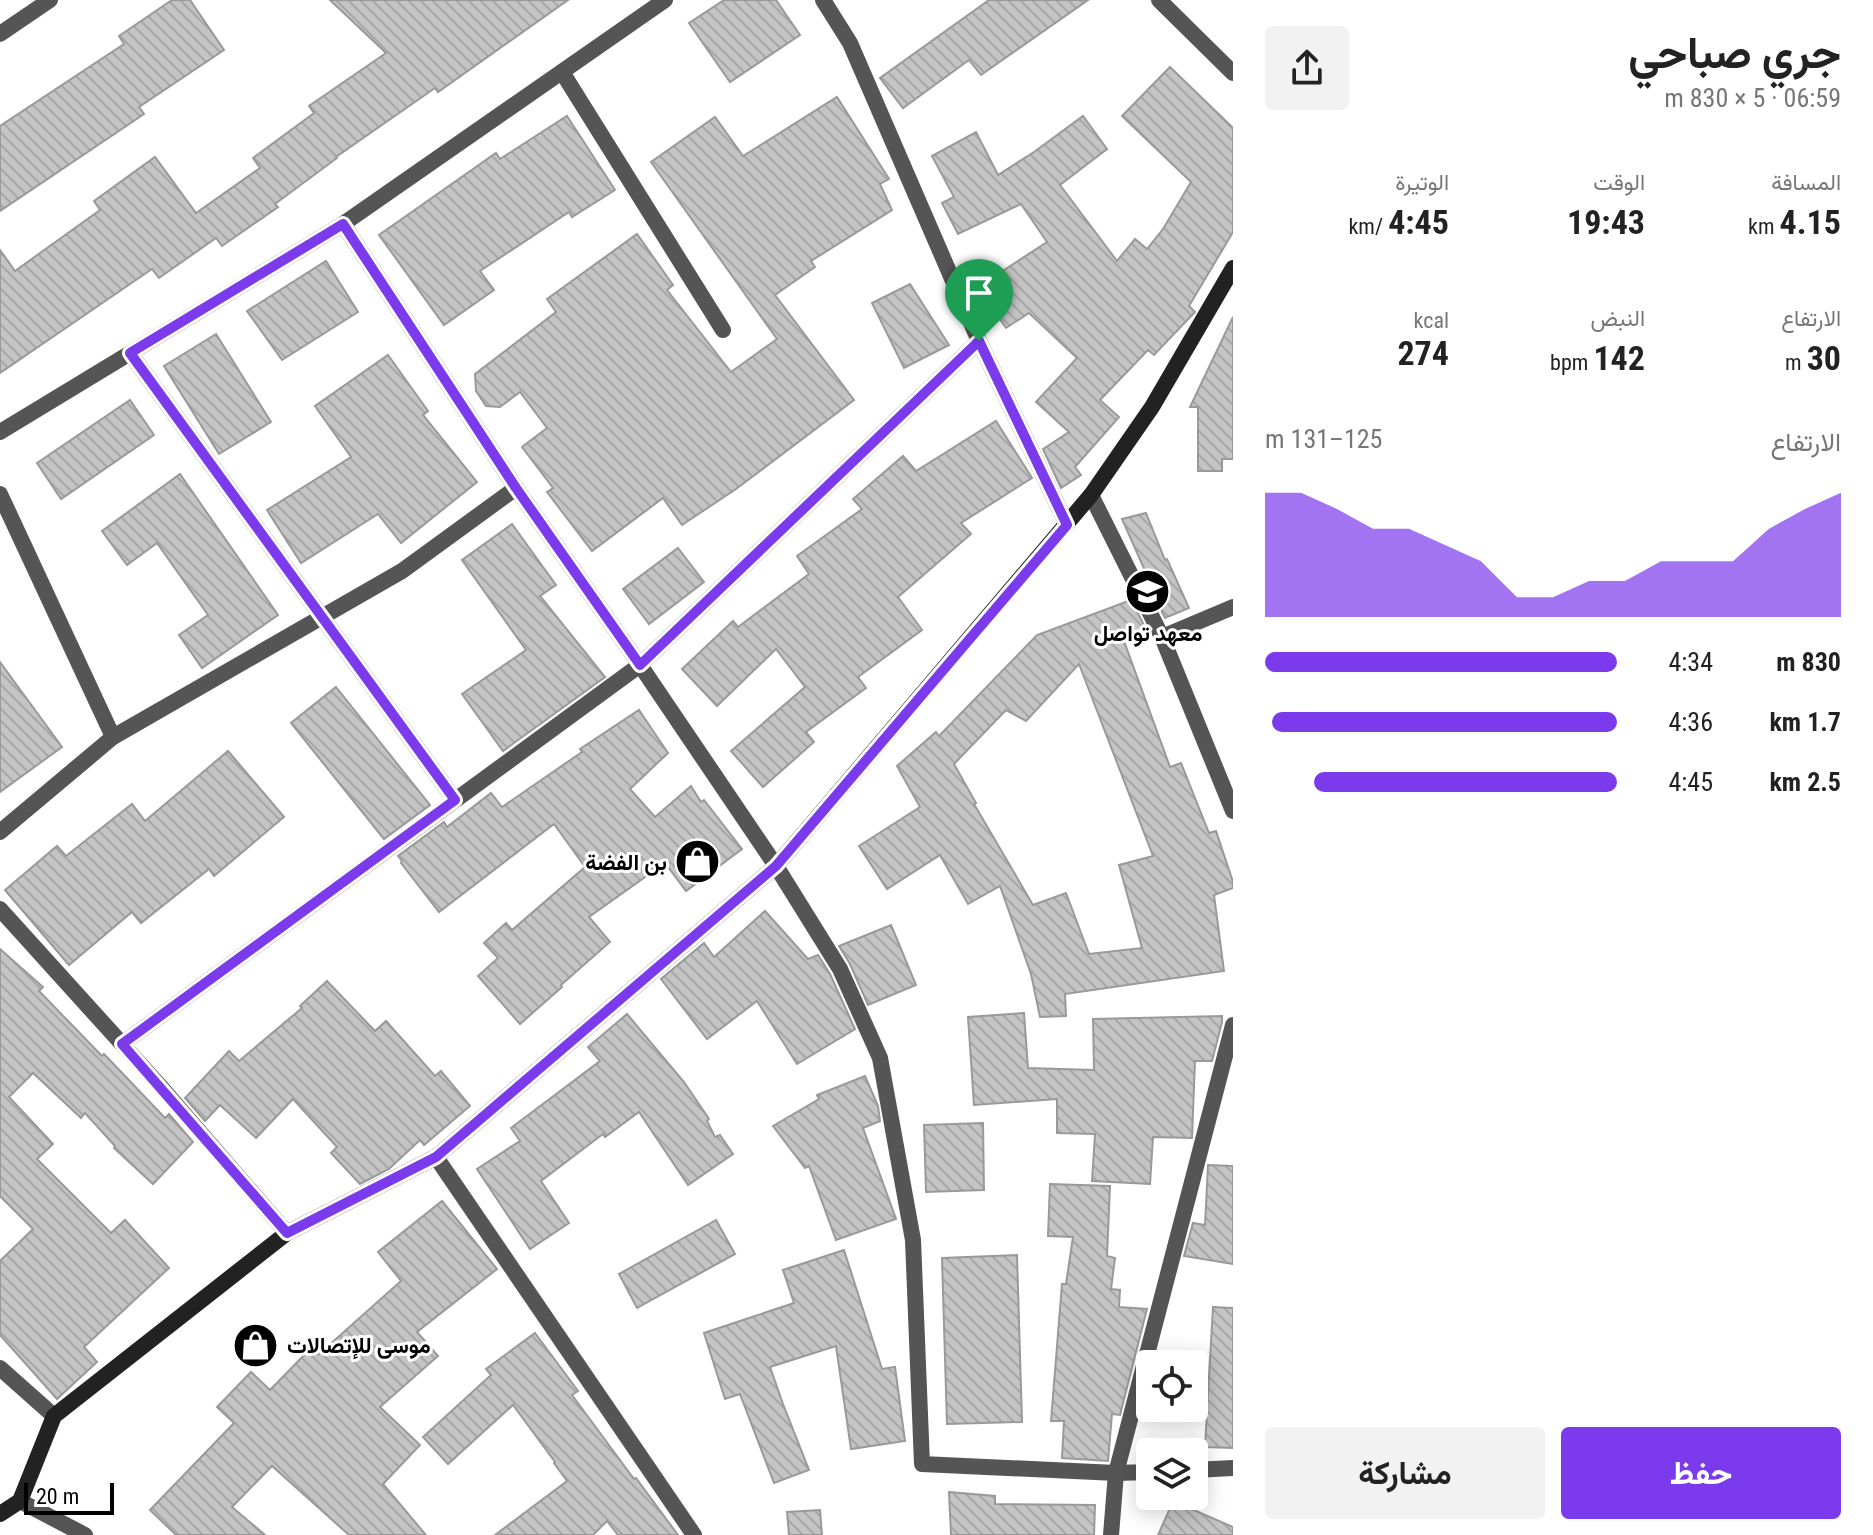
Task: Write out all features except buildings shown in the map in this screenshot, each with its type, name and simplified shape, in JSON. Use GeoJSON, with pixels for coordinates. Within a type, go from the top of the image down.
{"type":"FeatureCollection","features":[{"type":"Feature","properties":{"kind":"street"},"geometry":{"type":"LineString","coordinates":[[0,34],[50,0]]}},
{"type":"Feature","properties":{"kind":"street"},"geometry":{"type":"LineString","coordinates":[[0,432],[343,224],[665,0]]}},
{"type":"Feature","properties":{"kind":"street"},"geometry":{"type":"LineString","coordinates":[[823,0],[850,43],[979,341],[1067,525]]}},
{"type":"Feature","properties":{"kind":"street"},"geometry":{"type":"LineString","coordinates":[[1159,0],[1233,73]]}},
{"type":"Feature","properties":{"kind":"street"},"geometry":{"type":"LineString","coordinates":[[562,72],[723,330]]}},
{"type":"Feature","properties":{"kind":"street"},"geometry":{"type":"LineString","coordinates":[[343,224],[516,488],[776,866],[840,969],[880,1058],[913,1240],[922,1464],[1136,1472]]}},
{"type":"Feature","properties":{"kind":"street"},"geometry":{"type":"LineString","coordinates":[[0,1514],[20,1501],[54,1416],[287,1233],[436,1157],[776,866],[1091,495],[1152,407],[1233,268]]}},
{"type":"Feature","properties":{"kind":"street"},"geometry":{"type":"LineString","coordinates":[[122,1044],[640,665],[979,341]]}},
{"type":"Feature","properties":{"kind":"street"},"geometry":{"type":"LineString","coordinates":[[130,353],[455,800]]}},
{"type":"Feature","properties":{"kind":"street"},"geometry":{"type":"LineString","coordinates":[[0,832],[113,737],[402,571],[516,488]]}},
{"type":"Feature","properties":{"kind":"street"},"geometry":{"type":"LineString","coordinates":[[0,494],[113,737]]}},
{"type":"Feature","properties":{"kind":"street"},"geometry":{"type":"LineString","coordinates":[[1091,495],[1162,637],[1233,811]]}},
{"type":"Feature","properties":{"kind":"street"},"geometry":{"type":"LineString","coordinates":[[1162,637],[1233,607]]}},
{"type":"Feature","properties":{"kind":"street"},"geometry":{"type":"LineString","coordinates":[[0,909],[287,1233]]}},
{"type":"Feature","properties":{"kind":"street"},"geometry":{"type":"LineString","coordinates":[[1111,1535],[1116,1473],[1233,1025]]}},
{"type":"Feature","properties":{"kind":"street"},"geometry":{"type":"LineString","coordinates":[[436,1157],[694,1535]]}},
{"type":"Feature","properties":{"kind":"street"},"geometry":{"type":"LineString","coordinates":[[0,1368],[54,1416]]}},
{"type":"Feature","properties":{"kind":"street"},"geometry":{"type":"LineString","coordinates":[[1208,1469],[1233,1468]]}},
{"type":"Feature","properties":{"kind":"street"},"geometry":{"type":"LineString","coordinates":[[20,1501],[85,1535]]}},
{"type":"Feature","properties":{"kind":"place","name":"معهد تواصل"},"geometry":{"type":"Point","coordinates":[1148,592]}},
{"type":"Feature","properties":{"kind":"place","name":"بن الفضة"},"geometry":{"type":"Point","coordinates":[698,862]}},
{"type":"Feature","properties":{"kind":"place","name":"موسى للإتصالات"},"geometry":{"type":"Point","coordinates":[256,1345]}},
{"type":"Feature","properties":{"kind":"route"},"geometry":{"type":"LineString","coordinates":[[343,224],[516,488],[640,665],[979,341],[1067,525],[776,866],[436,1157],[287,1233],[122,1044],[455,800],[130,353],[343,224]]}}]}
